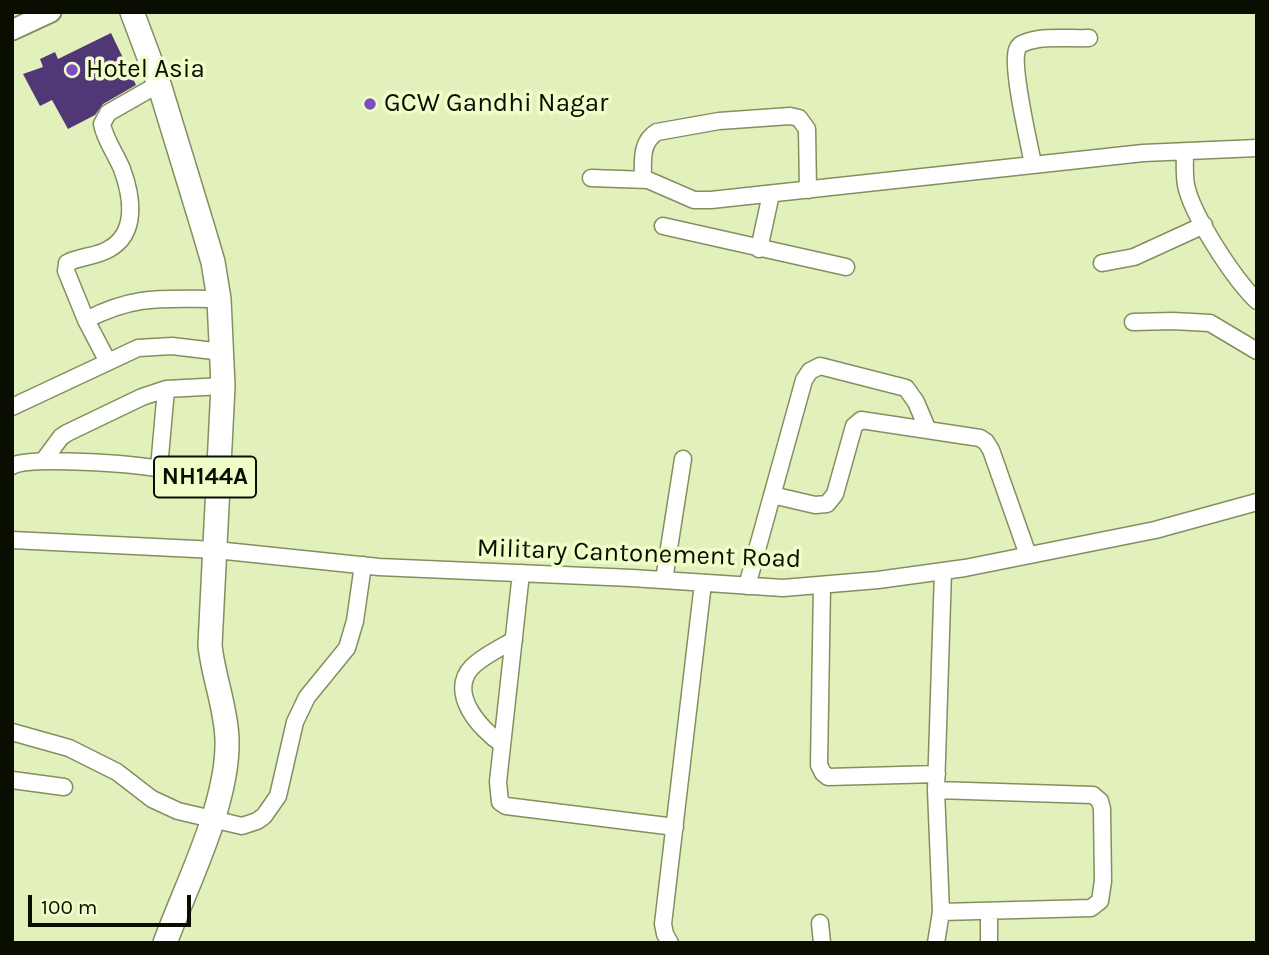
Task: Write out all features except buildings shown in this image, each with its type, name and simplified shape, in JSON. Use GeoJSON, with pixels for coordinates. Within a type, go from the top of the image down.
{"type":"FeatureCollection","features":[{"type":"Feature","properties":{"kind":"highway","name":"NH144A"},"geometry":{"type":"LineString","coordinates":[[124,12],[214,299]]}},
{"type":"Feature","properties":{"kind":"highway","name":"NH144A"},"geometry":{"type":"LineString","coordinates":[[132,12],[159,84],[213,262],[216,387],[209,550],[210,645],[227,739],[226,764],[165,943]]}},
{"type":"Feature","properties":{"kind":"highway","name":"NH144A"},"geometry":{"type":"LineString","coordinates":[[154,943],[206,818]]}},
{"type":"Feature","properties":{"kind":"main road"},"geometry":{"type":"LineString","coordinates":[[12,30],[51,12]]}},
{"type":"Feature","properties":{"kind":"street"},"geometry":{"type":"LineString","coordinates":[[1033,164],[1020,93],[1017,48],[1022,43],[1036,40],[1089,38]]}},
{"type":"Feature","properties":{"kind":"street"},"geometry":{"type":"LineString","coordinates":[[108,362],[65,271],[67,263],[108,250],[119,242],[130,223],[128,194],[122,170],[102,124],[108,113],[150,89]]}},
{"type":"Feature","properties":{"kind":"street"},"geometry":{"type":"LineString","coordinates":[[643,180],[646,143],[650,136],[657,132],[719,121],[790,117],[799,118],[807,129],[808,190]]}},
{"type":"Feature","properties":{"kind":"street"},"geometry":{"type":"LineString","coordinates":[[591,178],[643,180],[694,200],[1143,153],[1257,148]]}},
{"type":"Feature","properties":{"kind":"street"},"geometry":{"type":"LineString","coordinates":[[1185,152],[1186,184],[1204,225],[1222,256],[1257,301]]}},
{"type":"Feature","properties":{"kind":"street"},"geometry":{"type":"LineString","coordinates":[[759,249],[771,194]]}},
{"type":"Feature","properties":{"kind":"street"},"geometry":{"type":"LineString","coordinates":[[1102,263],[1134,257],[1204,225]]}},
{"type":"Feature","properties":{"kind":"street"},"geometry":{"type":"LineString","coordinates":[[663,226],[846,267]]}},
{"type":"Feature","properties":{"kind":"street"},"geometry":{"type":"LineString","coordinates":[[86,320],[112,307],[136,301],[214,299]]}},
{"type":"Feature","properties":{"kind":"street"},"geometry":{"type":"LineString","coordinates":[[1133,322],[1210,323],[1257,351]]}},
{"type":"Feature","properties":{"kind":"street"},"geometry":{"type":"LineString","coordinates":[[12,407],[125,352],[154,345],[216,351]]}},
{"type":"Feature","properties":{"kind":"street"},"geometry":{"type":"LineString","coordinates":[[747,586],[804,380],[810,371],[820,366],[906,388],[916,402],[927,428]]}},
{"type":"Feature","properties":{"kind":"street"},"geometry":{"type":"LineString","coordinates":[[44,460],[67,433],[142,397],[166,389],[216,387]]}},
{"type":"Feature","properties":{"kind":"street"},"geometry":{"type":"LineString","coordinates":[[159,468],[166,389]]}},
{"type":"Feature","properties":{"kind":"street"},"geometry":{"type":"LineString","coordinates":[[772,495],[815,505],[827,503],[835,494],[854,426],[861,420],[980,438],[989,444],[1028,555]]}},
{"type":"Feature","properties":{"kind":"street"},"geometry":{"type":"LineString","coordinates":[[664,580],[683,459]]}},
{"type":"Feature","properties":{"kind":"street"},"geometry":{"type":"LineString","coordinates":[[12,466],[44,460],[159,468],[212,482]]}},
{"type":"Feature","properties":{"kind":"street","name":"Military Cantonement Road"},"geometry":{"type":"LineString","coordinates":[[12,540],[209,550],[363,565],[783,588],[943,571],[1155,530],[1257,502]]}},
{"type":"Feature","properties":{"kind":"street"},"geometry":{"type":"LineString","coordinates":[[12,732],[69,748],[117,772],[152,799],[178,811],[242,826],[250,824],[264,816],[278,796],[295,722],[307,696],[347,648],[355,621],[363,565]]}},
{"type":"Feature","properties":{"kind":"street"},"geometry":{"type":"LineString","coordinates":[[936,943],[941,912],[937,782],[943,571]]}},
{"type":"Feature","properties":{"kind":"street"},"geometry":{"type":"LineString","coordinates":[[521,573],[498,782],[499,800],[504,805],[675,827]]}},
{"type":"Feature","properties":{"kind":"street"},"geometry":{"type":"LineString","coordinates":[[670,943],[663,924],[703,583]]}},
{"type":"Feature","properties":{"kind":"street"},"geometry":{"type":"LineString","coordinates":[[822,585],[820,765],[828,777],[1089,793],[1100,801],[1103,881],[1100,901],[1096,905],[1078,910],[941,912]]}},
{"type":"Feature","properties":{"kind":"street"},"geometry":{"type":"LineString","coordinates":[[502,744],[491,737],[474,717],[465,698],[464,682],[473,666],[514,640]]}},
{"type":"Feature","properties":{"kind":"street"},"geometry":{"type":"LineString","coordinates":[[12,780],[64,787]]}},
{"type":"Feature","properties":{"kind":"street"},"geometry":{"type":"LineString","coordinates":[[989,911],[989,943]]}},
{"type":"Feature","properties":{"kind":"street"},"geometry":{"type":"LineString","coordinates":[[820,923],[822,943]]}},
{"type":"Feature","properties":{"kind":"place","name":"Hotel Asia"},"geometry":{"type":"Point","coordinates":[72,70]}},
{"type":"Feature","properties":{"kind":"place","name":"GCW Gandhi Nagar"},"geometry":{"type":"Point","coordinates":[370,104]}}]}
